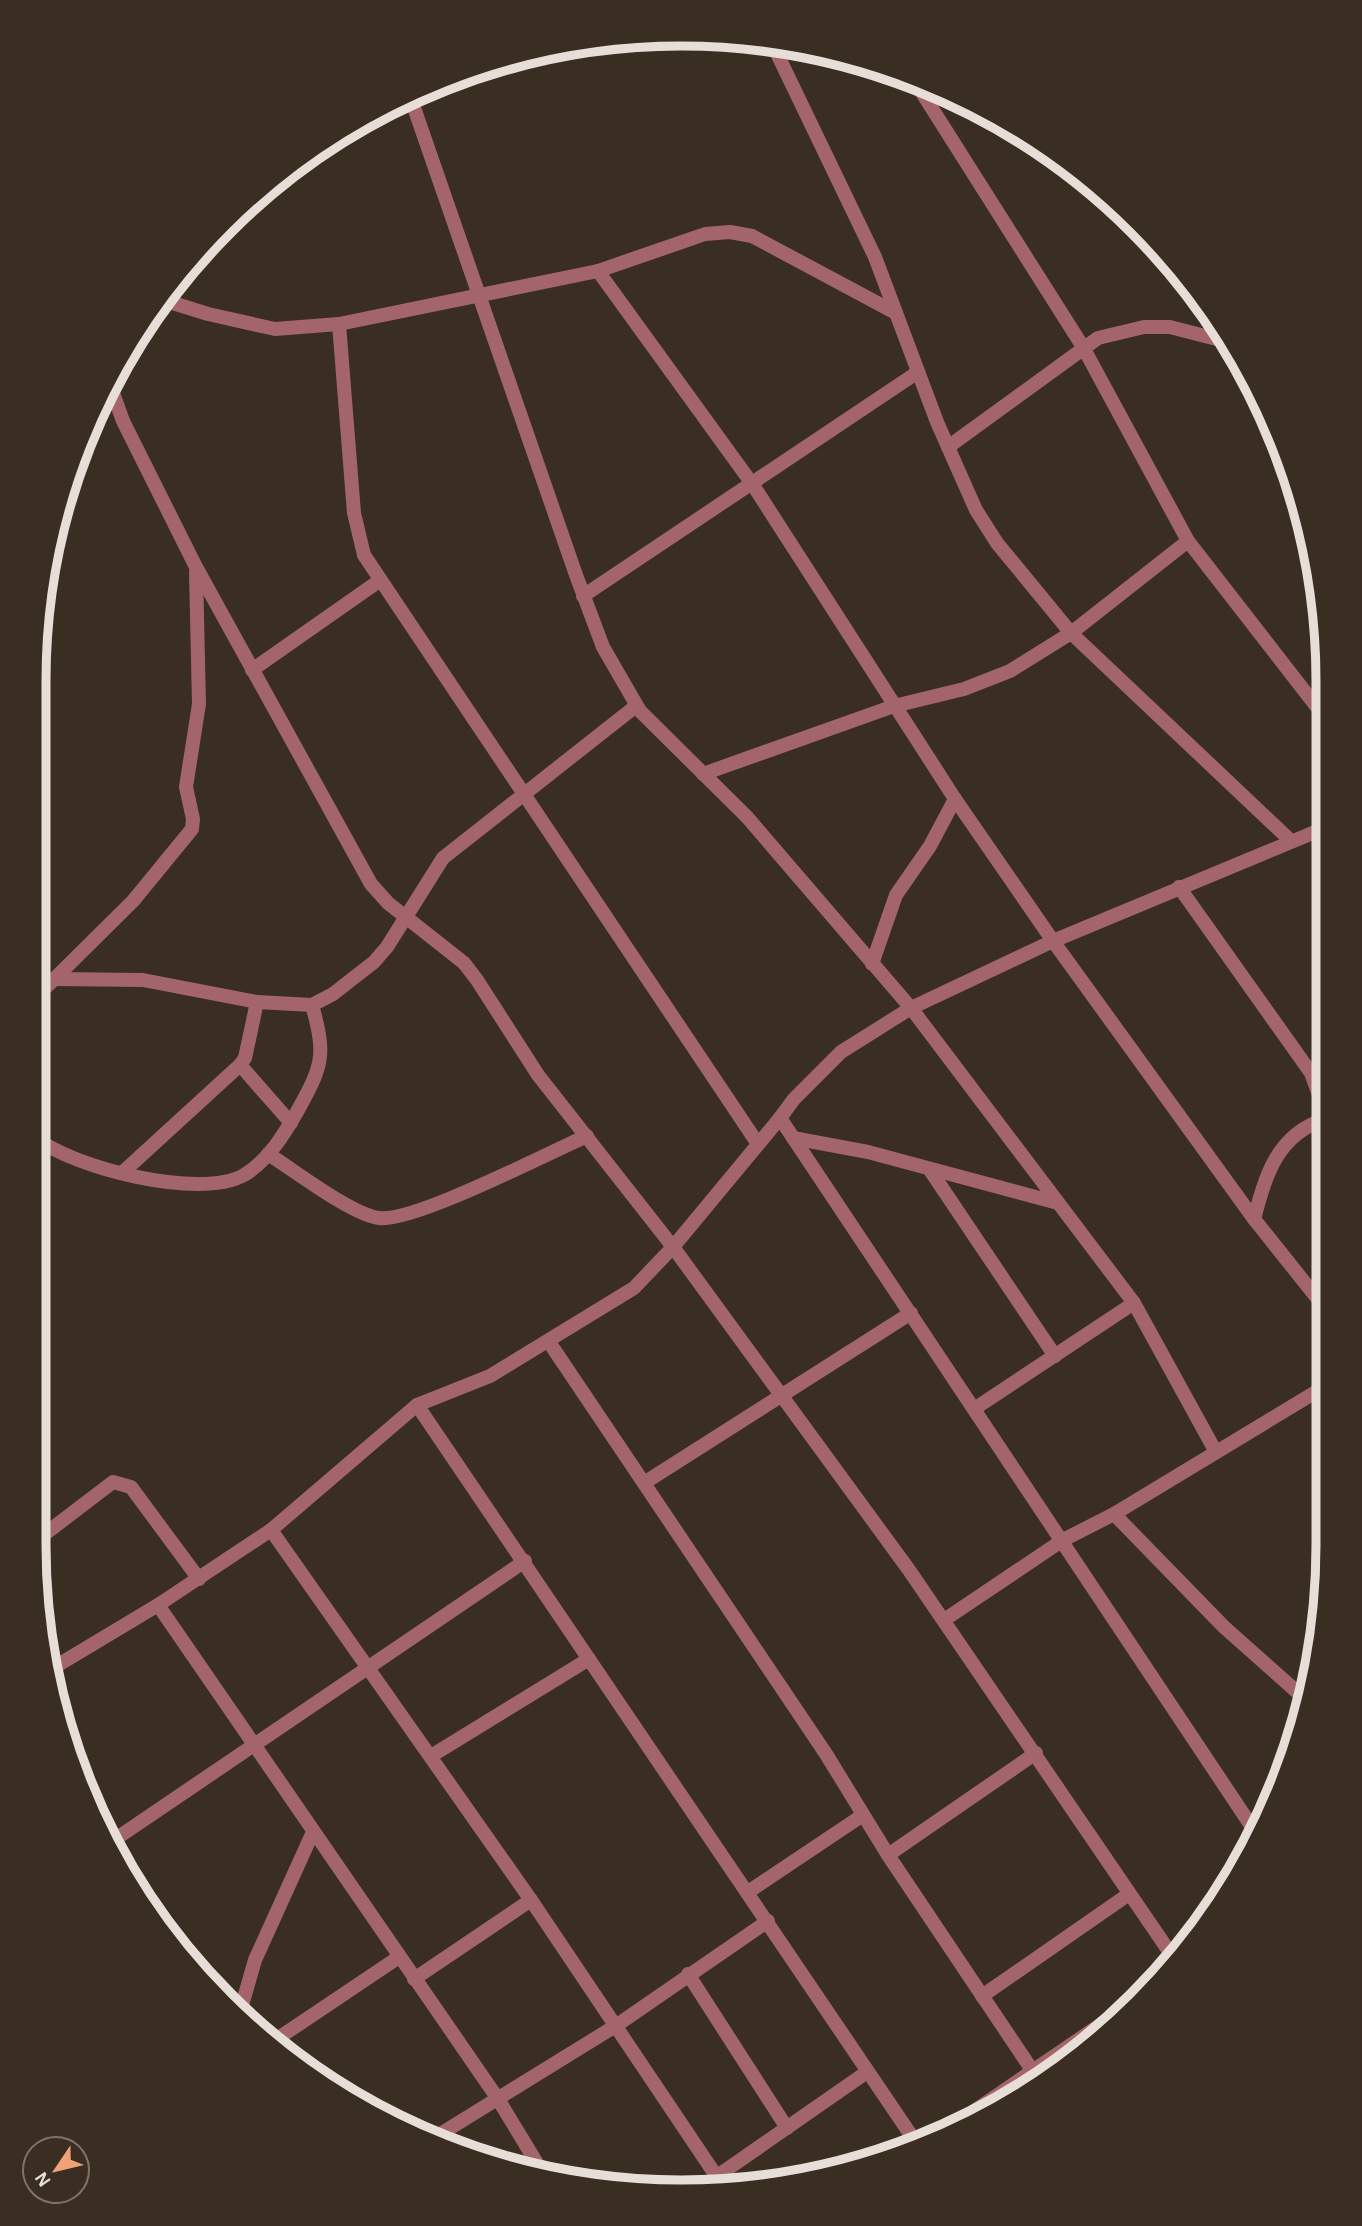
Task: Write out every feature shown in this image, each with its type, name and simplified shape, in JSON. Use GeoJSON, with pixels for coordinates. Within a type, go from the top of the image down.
{"type":"FeatureCollection","features":[{"type":"Feature","properties":{"kind":"street"},"geometry":{"type":"LineString","coordinates":[[777,53],[853,208],[948,447],[976,510],[997,543],[1071,633],[1291,841]]}},
{"type":"Feature","properties":{"kind":"street"},"geometry":{"type":"LineString","coordinates":[[922,93],[1083,347],[1188,541],[1316,706]]}},
{"type":"Feature","properties":{"kind":"street"},"geometry":{"type":"LineString","coordinates":[[413,105],[583,596],[603,647],[636,706],[747,817],[911,1008],[1134,1303],[1216,1452]]}},
{"type":"Feature","properties":{"kind":"street"},"geometry":{"type":"LineString","coordinates":[[171,302],[275,329],[339,324],[598,271],[705,234],[730,232],[752,236],[896,313]]}},
{"type":"Feature","properties":{"kind":"street"},"geometry":{"type":"LineString","coordinates":[[598,271],[753,485],[955,799],[1053,941],[1254,1219],[1316,1297]]}},
{"type":"Feature","properties":{"kind":"street"},"geometry":{"type":"LineString","coordinates":[[339,324],[358,538],[379,582],[758,1144]]}},
{"type":"Feature","properties":{"kind":"street"},"geometry":{"type":"LineString","coordinates":[[948,447],[1083,347],[1117,331],[1170,327],[1216,339]]}},
{"type":"Feature","properties":{"kind":"street"},"geometry":{"type":"LineString","coordinates":[[583,596],[753,485],[918,372]]}},
{"type":"Feature","properties":{"kind":"street"},"geometry":{"type":"LineString","coordinates":[[114,395],[123,421],[196,567],[361,868],[388,903],[464,963],[538,1075],[673,1247],[784,1395],[944,1620],[1169,1952]]}},
{"type":"Feature","properties":{"kind":"street"},"geometry":{"type":"LineString","coordinates":[[703,774],[894,706],[964,689],[1010,671],[1071,633],[1188,541]]}},
{"type":"Feature","properties":{"kind":"street"},"geometry":{"type":"LineString","coordinates":[[46,988],[133,901],[192,829],[193,819],[186,787],[199,704],[196,567]]}},
{"type":"Feature","properties":{"kind":"street"},"geometry":{"type":"LineString","coordinates":[[253,670],[379,582]]}},
{"type":"Feature","properties":{"kind":"street"},"geometry":{"type":"LineString","coordinates":[[56,979],[143,980],[257,1002],[312,1005],[333,994],[374,962],[443,858],[636,706]]}},
{"type":"Feature","properties":{"kind":"street"},"geometry":{"type":"LineString","coordinates":[[872,964],[897,895],[930,846],[955,799]]}},
{"type":"Feature","properties":{"kind":"street"},"geometry":{"type":"LineString","coordinates":[[57,1661],[159,1605],[271,1531],[417,1405],[490,1376],[634,1288],[673,1247],[794,1099],[841,1052],[911,1008],[1053,941],[1316,832]]}},
{"type":"Feature","properties":{"kind":"street"},"geometry":{"type":"LineString","coordinates":[[1179,887],[1311,1073],[1316,1087]]}},
{"type":"Feature","properties":{"kind":"street"},"geometry":{"type":"LineString","coordinates":[[122,1173],[240,1065],[245,1058],[257,1002]]}},
{"type":"Feature","properties":{"kind":"street"},"geometry":{"type":"LineString","coordinates":[[46,1146],[122,1173],[200,1186],[226,1182],[243,1175],[268,1154],[290,1123],[320,1064],[322,1048],[312,1005]]}},
{"type":"Feature","properties":{"kind":"street"},"geometry":{"type":"LineString","coordinates":[[240,1065],[290,1123]]}},
{"type":"Feature","properties":{"kind":"street"},"geometry":{"type":"LineString","coordinates":[[780,1118],[1251,1826]]}},
{"type":"Feature","properties":{"kind":"street"},"geometry":{"type":"LineString","coordinates":[[1254,1219],[1266,1172],[1276,1154],[1293,1135],[1316,1124]]}},
{"type":"Feature","properties":{"kind":"street"},"geometry":{"type":"LineString","coordinates":[[268,1154],[359,1212],[379,1219],[414,1213],[587,1136]]}},
{"type":"Feature","properties":{"kind":"street"},"geometry":{"type":"LineString","coordinates":[[793,1138],[855,1149],[1058,1203]]}},
{"type":"Feature","properties":{"kind":"street"},"geometry":{"type":"LineString","coordinates":[[930,1170],[1055,1356]]}},
{"type":"Feature","properties":{"kind":"street"},"geometry":{"type":"LineString","coordinates":[[974,1409],[1134,1303]]}},
{"type":"Feature","properties":{"kind":"street"},"geometry":{"type":"LineString","coordinates":[[643,1483],[911,1313]]}},
{"type":"Feature","properties":{"kind":"street"},"geometry":{"type":"LineString","coordinates":[[549,1342],[826,1754],[888,1855],[1034,2073]]}},
{"type":"Feature","properties":{"kind":"street"},"geometry":{"type":"LineString","coordinates":[[944,1620],[1063,1540],[1114,1514],[1316,1392]]}},
{"type":"Feature","properties":{"kind":"street"},"geometry":{"type":"LineString","coordinates":[[417,1405],[768,1920],[911,2137]]}},
{"type":"Feature","properties":{"kind":"street"},"geometry":{"type":"LineString","coordinates":[[46,1533],[113,1482],[123,1483],[131,1487],[199,1579]]}},
{"type":"Feature","properties":{"kind":"street"},"geometry":{"type":"LineString","coordinates":[[1114,1514],[1224,1628],[1299,1693]]}},
{"type":"Feature","properties":{"kind":"street"},"geometry":{"type":"LineString","coordinates":[[271,1531],[531,1900],[719,2179]]}},
{"type":"Feature","properties":{"kind":"street"},"geometry":{"type":"LineString","coordinates":[[117,1838],[257,1746],[525,1561]]}},
{"type":"Feature","properties":{"kind":"street"},"geometry":{"type":"LineString","coordinates":[[159,1605],[498,2099],[537,2164]]}},
{"type":"Feature","properties":{"kind":"street"},"geometry":{"type":"LineString","coordinates":[[431,1756],[589,1660]]}},
{"type":"Feature","properties":{"kind":"street"},"geometry":{"type":"LineString","coordinates":[[888,1855],[1036,1753]]}},
{"type":"Feature","properties":{"kind":"street"},"geometry":{"type":"LineString","coordinates":[[748,1892],[863,1815]]}},
{"type":"Feature","properties":{"kind":"street"},"geometry":{"type":"LineString","coordinates":[[242,2004],[255,1960],[313,1832]]}},
{"type":"Feature","properties":{"kind":"street"},"geometry":{"type":"LineString","coordinates":[[982,1996],[1129,1894]]}},
{"type":"Feature","properties":{"kind":"street"},"geometry":{"type":"LineString","coordinates":[[414,1979],[531,1900]]}},
{"type":"Feature","properties":{"kind":"street"},"geometry":{"type":"LineString","coordinates":[[442,2134],[617,2025],[768,1920]]}},
{"type":"Feature","properties":{"kind":"street"},"geometry":{"type":"LineString","coordinates":[[280,2037],[399,1957]]}},
{"type":"Feature","properties":{"kind":"street"},"geometry":{"type":"LineString","coordinates":[[688,1974],[787,2128]]}},
{"type":"Feature","properties":{"kind":"street"},"geometry":{"type":"LineString","coordinates":[[723,2179],[787,2128],[867,2072]]}}]}
